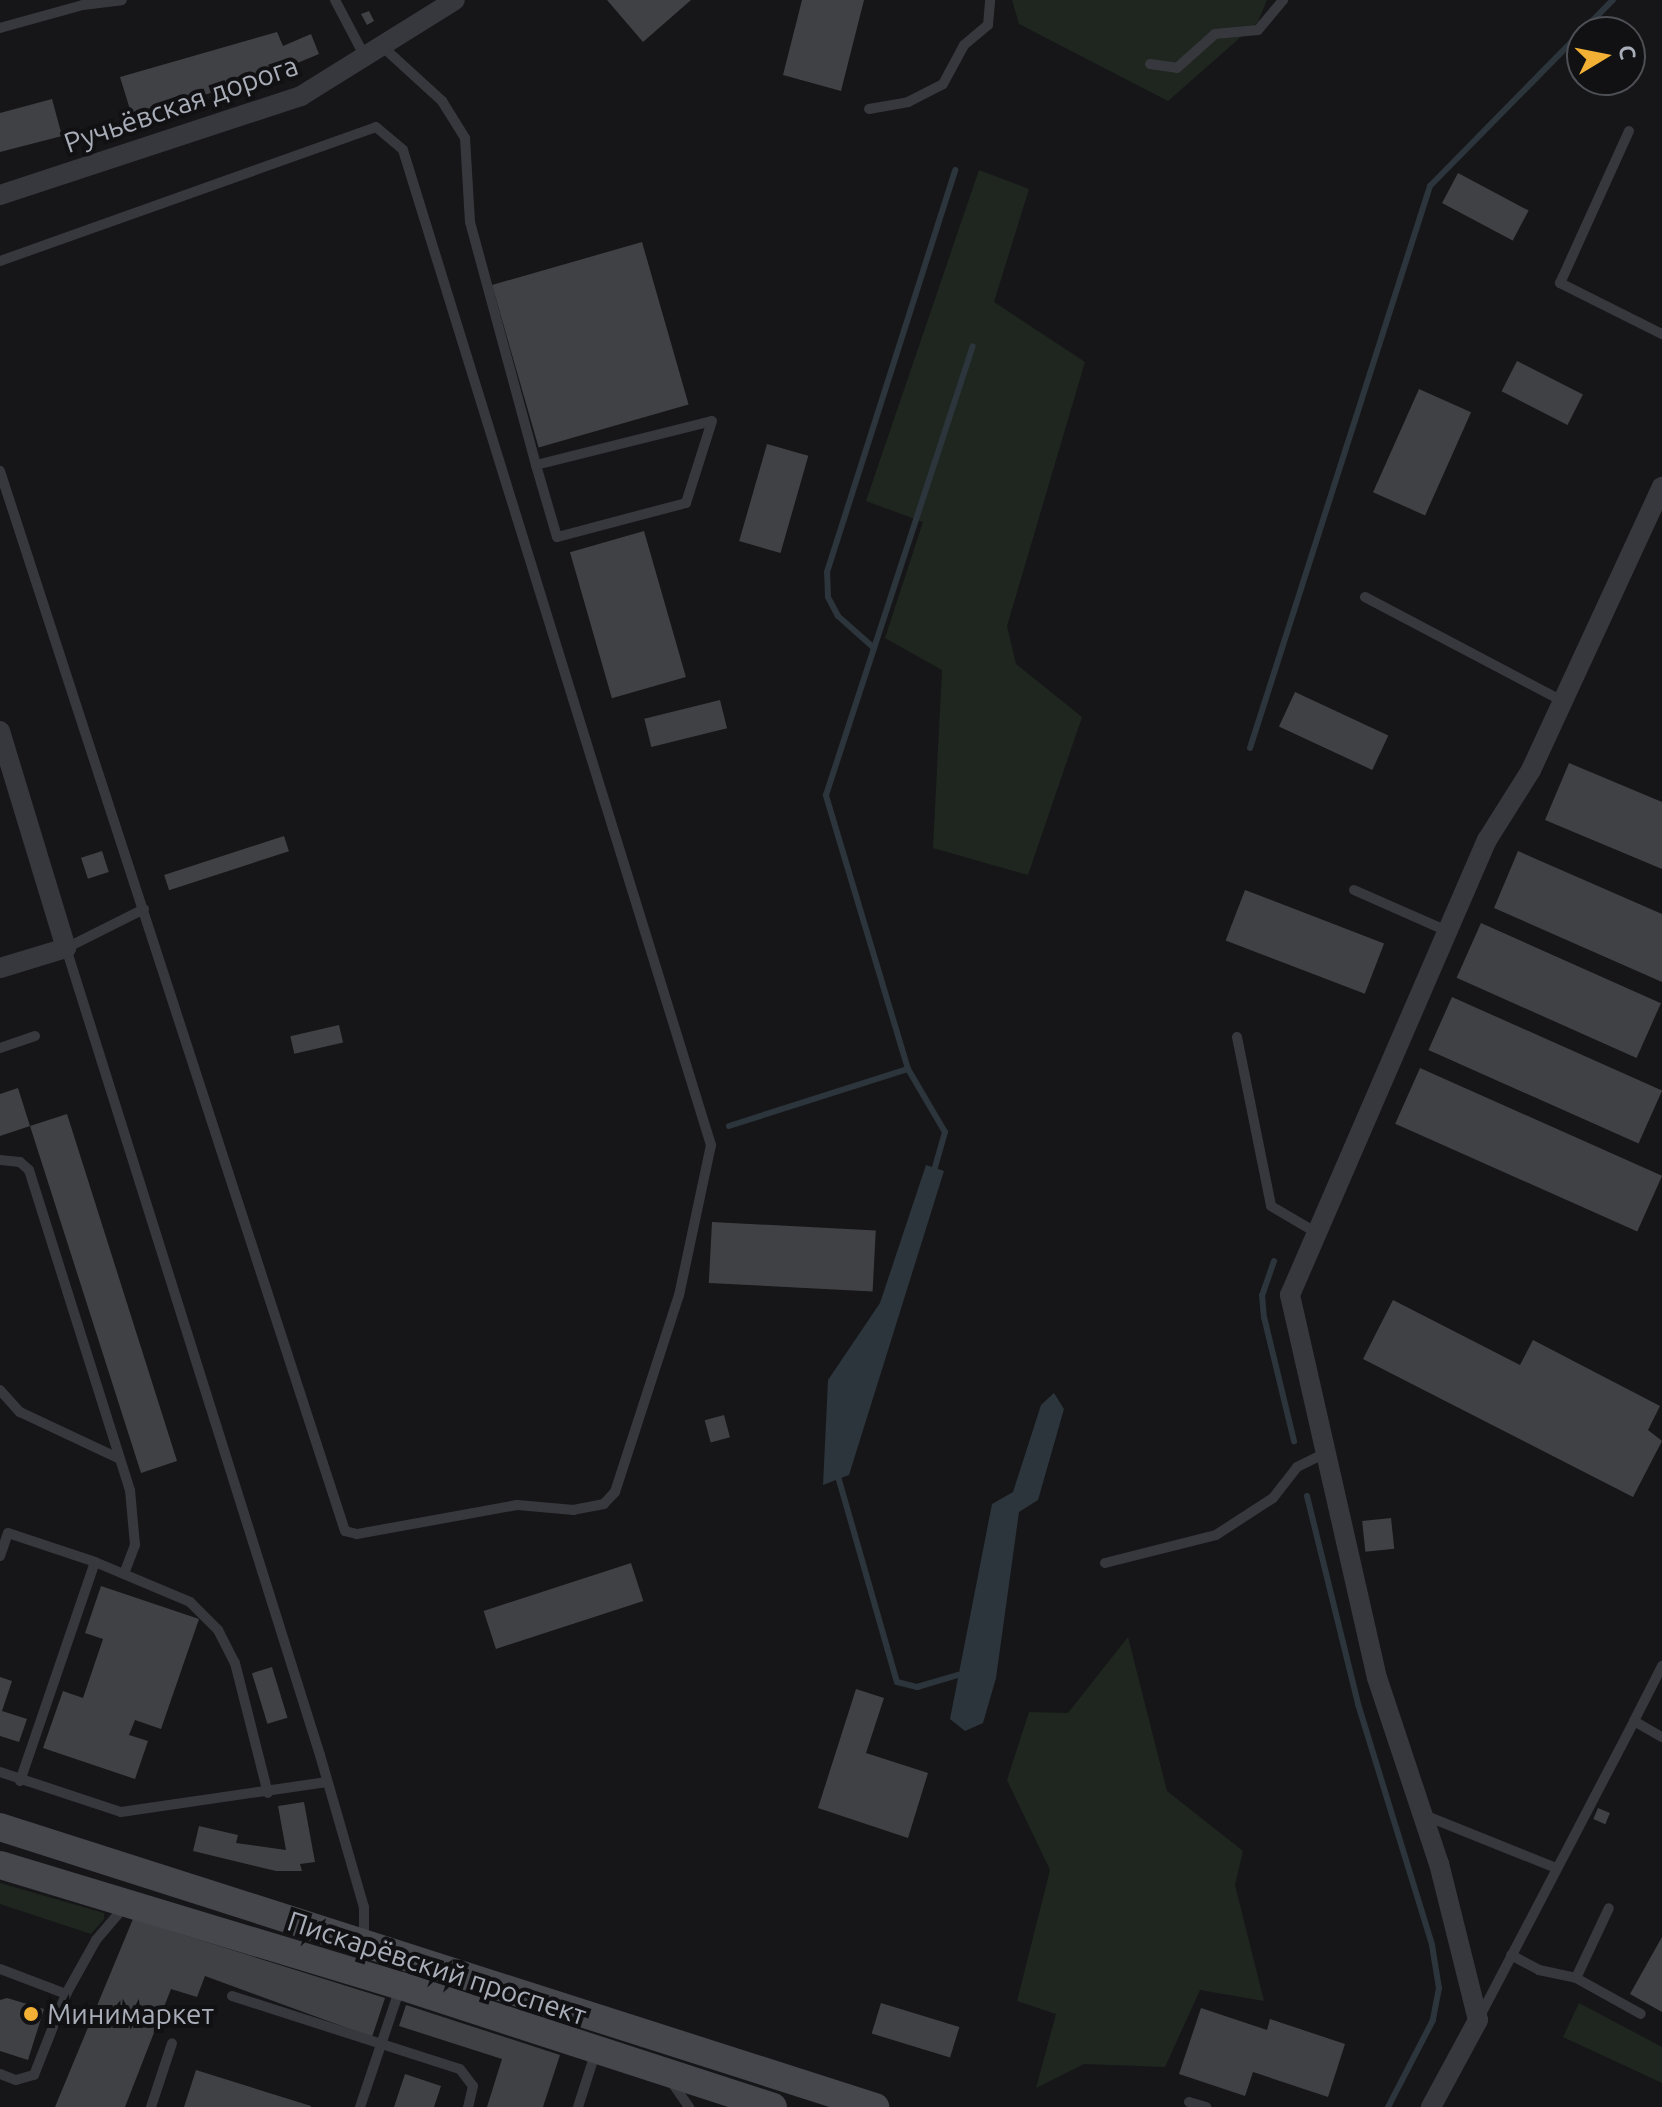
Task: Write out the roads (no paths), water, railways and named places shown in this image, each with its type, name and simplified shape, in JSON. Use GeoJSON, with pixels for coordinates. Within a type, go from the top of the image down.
{"type":"FeatureCollection","features":[{"type":"Feature","properties":{"kind":"main road","name":"Пискарёвский проспект"},"geometry":{"type":"LineString","coordinates":[[0,1827],[875,2107]]}},
{"type":"Feature","properties":{"kind":"main road","name":"Пискарёвский проспект"},"geometry":{"type":"LineString","coordinates":[[0,1865],[401,1986],[773,2107]]}},
{"type":"Feature","properties":{"kind":"street","name":"Ручьёвская дорога"},"geometry":{"type":"LineString","coordinates":[[0,195],[301,96],[375,53],[455,0]]}},
{"type":"Feature","properties":{"kind":"street"},"geometry":{"type":"LineString","coordinates":[[1431,2107],[1478,2020],[1422,1814],[1377,1678],[1290,1295],[1487,840],[1531,770],[1662,487]]}},
{"type":"Feature","properties":{"kind":"street"},"geometry":{"type":"LineString","coordinates":[[0,731],[66,948],[0,968]]}},
{"type":"Feature","properties":{"kind":"lane"},"geometry":{"type":"LineString","coordinates":[[0,28],[83,5],[122,0]]}},
{"type":"Feature","properties":{"kind":"lane"},"geometry":{"type":"LineString","coordinates":[[335,0],[375,53],[442,101],[465,138],[470,222],[536,465],[557,537],[686,503],[712,421],[536,465]]}},
{"type":"Feature","properties":{"kind":"lane"},"geometry":{"type":"LineString","coordinates":[[869,109],[908,102],[943,84],[964,45],[988,25],[990,0]]}},
{"type":"Feature","properties":{"kind":"lane"},"geometry":{"type":"LineString","coordinates":[[1150,64],[1177,68],[1215,34],[1258,30],[1283,0]]}},
{"type":"Feature","properties":{"kind":"lane"},"geometry":{"type":"LineString","coordinates":[[0,261],[376,127],[403,150],[711,1145],[675,1309],[615,1492],[604,1504],[574,1510],[517,1505],[357,1534],[345,1531],[0,471]]}},
{"type":"Feature","properties":{"kind":"lane"},"geometry":{"type":"LineString","coordinates":[[1629,131],[1560,283],[1662,334]]}},
{"type":"Feature","properties":{"kind":"lane"},"geometry":{"type":"LineString","coordinates":[[1365,597],[1564,702]]}},
{"type":"Feature","properties":{"kind":"lane"},"geometry":{"type":"LineString","coordinates":[[1354,890],[1447,931]]}},
{"type":"Feature","properties":{"kind":"lane"},"geometry":{"type":"LineString","coordinates":[[144,909],[66,948],[327,1782],[364,1907],[363,1944]]}},
{"type":"Feature","properties":{"kind":"lane"},"geometry":{"type":"LineString","coordinates":[[0,1048],[35,1036]]}},
{"type":"Feature","properties":{"kind":"lane"},"geometry":{"type":"LineString","coordinates":[[1237,1037],[1271,1206],[1317,1233]]}},
{"type":"Feature","properties":{"kind":"lane"},"geometry":{"type":"LineString","coordinates":[[0,1160],[20,1162],[29,1170],[120,1459],[136,1524],[124,1574]]}},
{"type":"Feature","properties":{"kind":"lane"},"geometry":{"type":"LineString","coordinates":[[0,1390],[20,1412],[120,1459]]}},
{"type":"Feature","properties":{"kind":"lane"},"geometry":{"type":"LineString","coordinates":[[1105,1563],[1216,1535],[1273,1498],[1297,1467],[1324,1454]]}},
{"type":"Feature","properties":{"kind":"lane"},"geometry":{"type":"LineString","coordinates":[[0,1556],[8,1533],[95,1562],[190,1602],[218,1630],[235,1663],[268,1793]]}},
{"type":"Feature","properties":{"kind":"lane"},"geometry":{"type":"LineString","coordinates":[[20,1781],[95,1562]]}},
{"type":"Feature","properties":{"kind":"lane"},"geometry":{"type":"LineString","coordinates":[[1478,2020],[1662,1666]]}},
{"type":"Feature","properties":{"kind":"lane"},"geometry":{"type":"LineString","coordinates":[[1634,1721],[1662,1737]]}},
{"type":"Feature","properties":{"kind":"lane"},"geometry":{"type":"LineString","coordinates":[[0,1772],[121,1812],[327,1782]]}},
{"type":"Feature","properties":{"kind":"lane"},"geometry":{"type":"LineString","coordinates":[[1422,1814],[1556,1868]]}},
{"type":"Feature","properties":{"kind":"lane"},"geometry":{"type":"LineString","coordinates":[[0,2074],[16,2080],[34,2075],[66,1994],[96,1940],[127,1904]]}},
{"type":"Feature","properties":{"kind":"lane"},"geometry":{"type":"LineString","coordinates":[[1576,1978],[1609,1908]]}},
{"type":"Feature","properties":{"kind":"lane"},"geometry":{"type":"LineString","coordinates":[[1511,1955],[1539,1970],[1576,1978],[1641,2014]]}},
{"type":"Feature","properties":{"kind":"lane"},"geometry":{"type":"LineString","coordinates":[[0,1969],[66,1994]]}},
{"type":"Feature","properties":{"kind":"lane"},"geometry":{"type":"LineString","coordinates":[[360,2107],[401,1986]]}},
{"type":"Feature","properties":{"kind":"lane"},"geometry":{"type":"LineString","coordinates":[[232,1996],[466,2073],[473,2086],[468,2107]]}},
{"type":"Feature","properties":{"kind":"lane"},"geometry":{"type":"LineString","coordinates":[[151,2107],[172,2043]]}},
{"type":"Feature","properties":{"kind":"lane"},"geometry":{"type":"LineString","coordinates":[[578,2107],[597,2050]]}},
{"type":"Feature","properties":{"kind":"lane"},"geometry":{"type":"LineString","coordinates":[[665,2072],[678,2098],[689,2107]]}},
{"type":"Feature","properties":{"kind":"lane"},"geometry":{"type":"LineString","coordinates":[[1189,2102],[1206,2107]]}},
{"type":"Feature","properties":{"kind":"waterway"},"geometry":{"type":"LineString","coordinates":[[1250,748],[1430,186],[1613,0]]}},
{"type":"Feature","properties":{"kind":"waterway"},"geometry":{"type":"LineString","coordinates":[[874,648],[838,616],[828,597],[827,572],[955,170]]}},
{"type":"Feature","properties":{"kind":"waterway"},"geometry":{"type":"LineString","coordinates":[[729,1126],[908,1069],[826,795],[973,346]]}},
{"type":"Feature","properties":{"kind":"waterway"},"geometry":{"type":"LineString","coordinates":[[908,1069],[945,1132],[933,1174]]}},
{"type":"Feature","properties":{"kind":"waterway"},"geometry":{"type":"LineString","coordinates":[[1274,1261],[1262,1295],[1264,1317],[1294,1441]]}},
{"type":"Feature","properties":{"kind":"waterway"},"geometry":{"type":"LineString","coordinates":[[837,1473],[897,1682],[917,1687],[958,1675]]}},
{"type":"Feature","properties":{"kind":"waterway"},"geometry":{"type":"LineString","coordinates":[[1307,1496],[1358,1704],[1432,1945],[1439,1988],[1433,2020],[1388,2107]]}},
{"type":"Feature","properties":{"kind":"place","name":"Минимаркет"},"geometry":{"type":"Point","coordinates":[31,2014]}}]}
